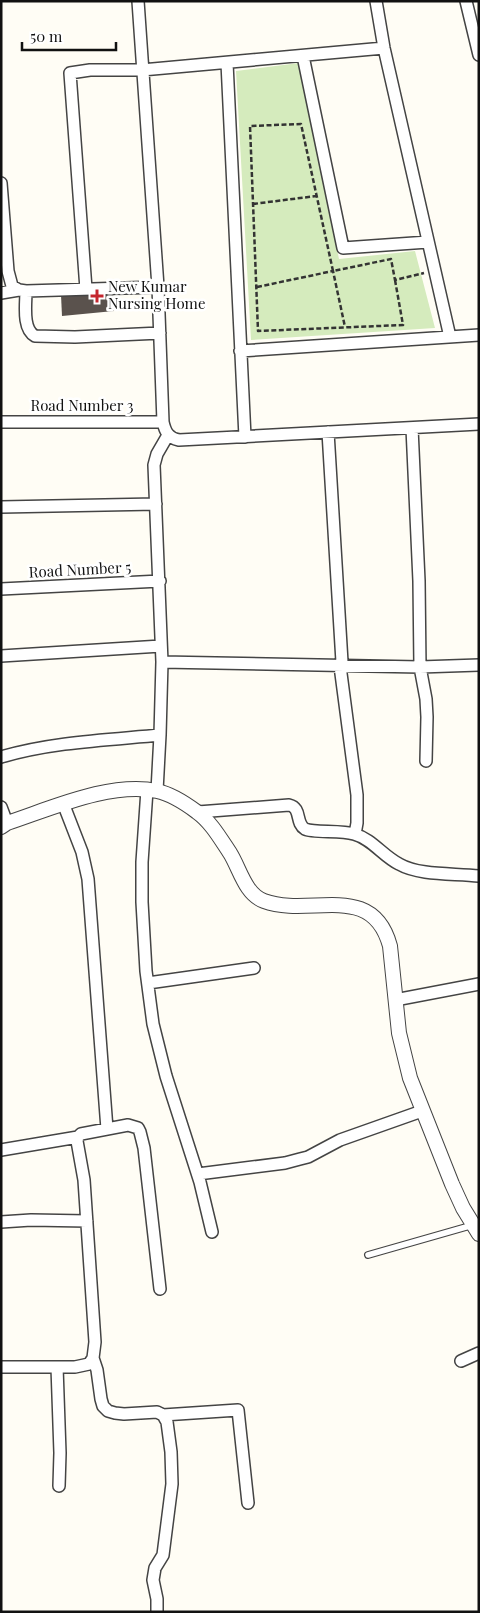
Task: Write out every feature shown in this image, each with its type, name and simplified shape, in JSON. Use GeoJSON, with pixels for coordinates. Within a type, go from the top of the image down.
{"type":"FeatureCollection","features":[{"type":"Feature","properties":{"kind":"street"},"geometry":{"type":"LineString","coordinates":[[138,1],[158,287],[163,422],[168,435],[173,439],[179,440],[479,424]]}},
{"type":"Feature","properties":{"kind":"street"},"geometry":{"type":"LineString","coordinates":[[376,1],[384,48],[450,337]]}},
{"type":"Feature","properties":{"kind":"street"},"geometry":{"type":"LineString","coordinates":[[466,1],[479,55]]}},
{"type":"Feature","properties":{"kind":"street"},"geometry":{"type":"LineString","coordinates":[[86,289],[70,73],[90,70],[142,70],[384,48]]}},
{"type":"Feature","properties":{"kind":"street"},"geometry":{"type":"LineString","coordinates":[[302,56],[343,248],[428,242]]}},
{"type":"Feature","properties":{"kind":"street"},"geometry":{"type":"LineString","coordinates":[[227,63],[245,437]]}},
{"type":"Feature","properties":{"kind":"street"},"geometry":{"type":"LineString","coordinates":[[1,183],[8,271],[12,286],[22,290]]}},
{"type":"Feature","properties":{"kind":"street"},"geometry":{"type":"LineString","coordinates":[[1,293],[22,290],[158,287]]}},
{"type":"Feature","properties":{"kind":"street"},"geometry":{"type":"LineString","coordinates":[[22,290],[28,330],[35,336],[75,337],[160,333]]}},
{"type":"Feature","properties":{"kind":"street"},"geometry":{"type":"LineString","coordinates":[[240,351],[479,335]]}},
{"type":"Feature","properties":{"kind":"street","name":"Road Number 3"},"geometry":{"type":"LineString","coordinates":[[1,422],[163,422]]}},
{"type":"Feature","properties":{"kind":"street"},"geometry":{"type":"LineString","coordinates":[[412,428],[419,581],[420,668],[426,699],[426,761]]}},
{"type":"Feature","properties":{"kind":"street"},"geometry":{"type":"LineString","coordinates":[[328,432],[342,662],[340,666],[357,795],[357,823],[354,834]]}},
{"type":"Feature","properties":{"kind":"street"},"geometry":{"type":"LineString","coordinates":[[168,435],[156,454],[154,464],[162,662],[160,735],[142,862],[144,937],[153,1024],[159,1052],[198,1174],[212,1232]]}},
{"type":"Feature","properties":{"kind":"street"},"geometry":{"type":"LineString","coordinates":[[1,507],[156,504]]}},
{"type":"Feature","properties":{"kind":"street","name":"Road Number 5"},"geometry":{"type":"LineString","coordinates":[[1,588],[160,581]]}},
{"type":"Feature","properties":{"kind":"street"},"geometry":{"type":"LineString","coordinates":[[1,656],[162,646]]}},
{"type":"Feature","properties":{"kind":"street"},"geometry":{"type":"LineString","coordinates":[[162,662],[420,668],[479,665]]}},
{"type":"Feature","properties":{"kind":"street"},"geometry":{"type":"LineString","coordinates":[[1,757],[31,749],[160,735]]}},
{"type":"Feature","properties":{"kind":"street"},"geometry":{"type":"LineString","coordinates":[[1,807],[4,825],[93,794],[125,790],[152,791],[174,797],[198,812],[214,829],[246,884],[262,900],[277,905],[329,905],[356,908],[372,914],[378,919],[387,933],[390,946],[398,1032],[410,1078],[452,1184],[476,1230]]}},
{"type":"Feature","properties":{"kind":"street"},"geometry":{"type":"LineString","coordinates":[[63,804],[80,846],[88,879],[107,1129]]}},
{"type":"Feature","properties":{"kind":"street"},"geometry":{"type":"LineString","coordinates":[[198,812],[289,805],[296,809],[300,825],[304,828],[312,831],[337,831],[354,834],[365,839],[395,862],[412,870],[479,876]]}},
{"type":"Feature","properties":{"kind":"street"},"geometry":{"type":"LineString","coordinates":[[148,983],[254,968]]}},
{"type":"Feature","properties":{"kind":"street"},"geometry":{"type":"LineString","coordinates":[[395,1000],[479,984]]}},
{"type":"Feature","properties":{"kind":"street"},"geometry":{"type":"LineString","coordinates":[[198,1174],[308,1157],[340,1140],[422,1111]]}},
{"type":"Feature","properties":{"kind":"street"},"geometry":{"type":"LineString","coordinates":[[1,1150],[78,1137],[85,1133],[107,1129],[133,1126],[138,1128],[144,1148],[160,1289]]}},
{"type":"Feature","properties":{"kind":"street"},"geometry":{"type":"LineString","coordinates":[[78,1137],[87,1220],[95,1342],[93,1358],[104,1406],[108,1411],[124,1414],[157,1412],[163,1415],[238,1410],[248,1503]]}},
{"type":"Feature","properties":{"kind":"street"},"geometry":{"type":"LineString","coordinates":[[1,1222],[87,1220]]}},
{"type":"Feature","properties":{"kind":"street"},"geometry":{"type":"LineString","coordinates":[[461,1360],[479,1353]]}},
{"type":"Feature","properties":{"kind":"street"},"geometry":{"type":"LineString","coordinates":[[1,1367],[82,1367],[89,1364],[93,1358]]}},
{"type":"Feature","properties":{"kind":"street"},"geometry":{"type":"LineString","coordinates":[[57,1367],[60,1453],[58,1486]]}},
{"type":"Feature","properties":{"kind":"street"},"geometry":{"type":"LineString","coordinates":[[157,1612],[157,1599],[153,1580],[156,1568],[163,1555],[172,1476],[168,1432],[163,1415]]}},
{"type":"Feature","properties":{"kind":"lane"},"geometry":{"type":"LineString","coordinates":[[368,1255],[476,1230]]}},
{"type":"Feature","properties":{"kind":"path"},"geometry":{"type":"LineString","coordinates":[[256,287],[333,271],[391,259],[403,325],[258,331],[256,287],[250,126],[301,124],[316,196],[333,271],[346,327]]}},
{"type":"Feature","properties":{"kind":"path"},"geometry":{"type":"LineString","coordinates":[[253,204],[316,196]]}},
{"type":"Feature","properties":{"kind":"path"},"geometry":{"type":"LineString","coordinates":[[395,280],[435,270]]}},
{"type":"Feature","properties":{"kind":"green space"},"geometry":{"type":"Polygon","coordinates":[[[299,63],[339,259],[415,251],[435,328],[251,340],[236,71],[299,63]]]}},
{"type":"Feature","properties":{"kind":"building"},"geometry":{"type":"Polygon","coordinates":[[[112,291],[114,311],[62,316],[61,295],[112,291]]]}},
{"type":"Feature","properties":{"kind":"place","name":"New Kumar Nursing Home"},"geometry":{"type":"Point","coordinates":[97,296]}}]}
